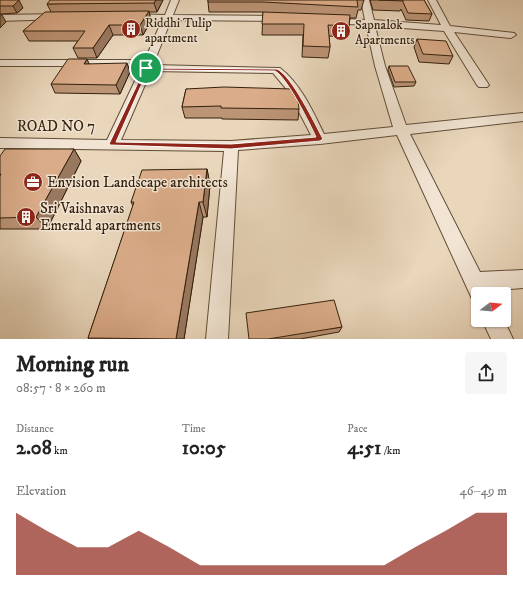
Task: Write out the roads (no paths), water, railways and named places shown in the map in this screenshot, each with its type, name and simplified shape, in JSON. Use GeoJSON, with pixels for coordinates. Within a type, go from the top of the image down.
{"type":"FeatureCollection","features":[{"type":"Feature","properties":{"kind":"street"},"geometry":{"type":"LineString","coordinates":[[112,144],[148,66],[175,0]]}},
{"type":"Feature","properties":{"kind":"street"},"geometry":{"type":"LineString","coordinates":[[365,0],[380,66],[400,130],[478,287]]}},
{"type":"Feature","properties":{"kind":"street"},"geometry":{"type":"LineString","coordinates":[[432,0],[447,28],[483,85]]}},
{"type":"Feature","properties":{"kind":"street"},"geometry":{"type":"LineString","coordinates":[[123,17],[169,16],[291,18]]}},
{"type":"Feature","properties":{"kind":"street"},"geometry":{"type":"LineString","coordinates":[[0,18],[69,17]]}},
{"type":"Feature","properties":{"kind":"street"},"geometry":{"type":"LineString","coordinates":[[323,20],[447,28],[511,35]]}},
{"type":"Feature","properties":{"kind":"street"},"geometry":{"type":"LineString","coordinates":[[0,63],[276,70],[281,72],[309,116],[320,139]]}},
{"type":"Feature","properties":{"kind":"street","name":"ROAD NO 7"},"geometry":{"type":"LineString","coordinates":[[0,143],[231,146],[320,139],[523,117]]}},
{"type":"Feature","properties":{"kind":"street"},"geometry":{"type":"LineString","coordinates":[[7,160],[18,143]]}},
{"type":"Feature","properties":{"kind":"street"},"geometry":{"type":"LineString","coordinates":[[217,339],[231,146]]}},
{"type":"Feature","properties":{"kind":"street"},"geometry":{"type":"LineString","coordinates":[[483,287],[523,279]]}},
{"type":"Feature","properties":{"kind":"street"},"geometry":{"type":"LineString","coordinates":[[496,327],[502,339]]}},
{"type":"Feature","properties":{"kind":"place","name":"Riddhi Tulip apartment"},"geometry":{"type":"Point","coordinates":[131,29]}},
{"type":"Feature","properties":{"kind":"place","name":"Sapnalok Apartments"},"geometry":{"type":"Point","coordinates":[341,31]}},
{"type":"Feature","properties":{"kind":"place","name":"Envision Landscape architects"},"geometry":{"type":"Point","coordinates":[33,182]}},
{"type":"Feature","properties":{"kind":"place","name":"Sri Vaishnavas Emerald apartments"},"geometry":{"type":"Point","coordinates":[26,217]}}]}
